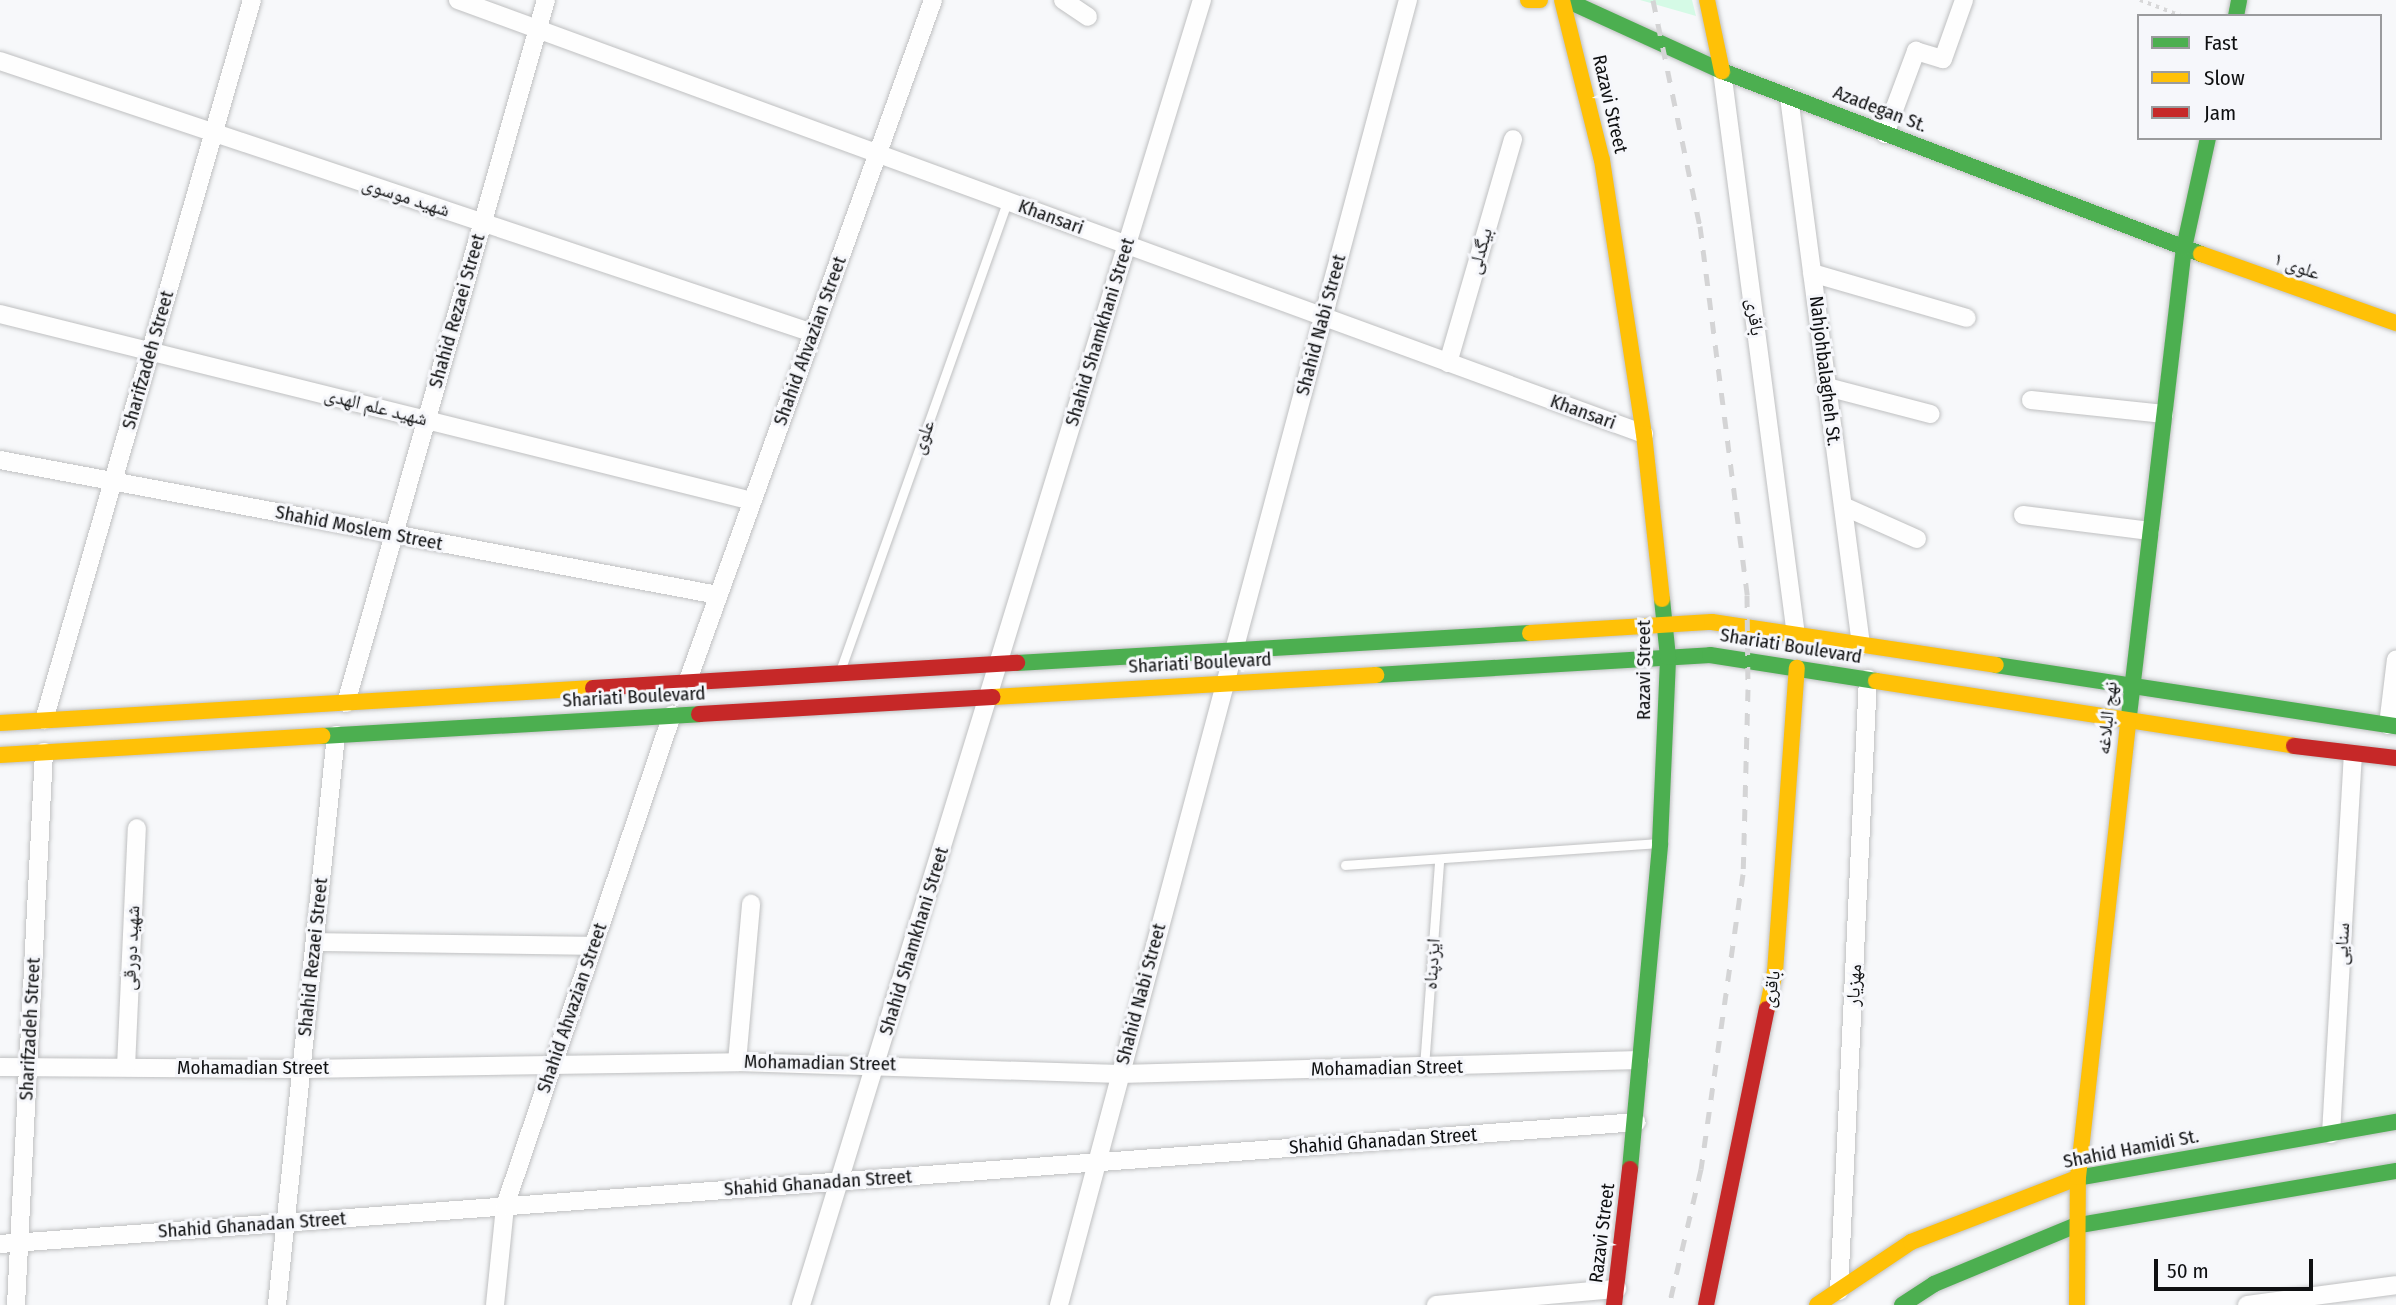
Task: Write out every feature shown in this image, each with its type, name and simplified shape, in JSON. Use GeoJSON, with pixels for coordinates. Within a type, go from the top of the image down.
{"type":"FeatureCollection","features":[{"type":"Feature","properties":{"kind":"main road"},"geometry":{"type":"LineString","coordinates":[[1528,0],[1540,0]]}},
{"type":"Feature","properties":{"kind":"main road","name":"Azadegan St."},"geometry":{"type":"LineString","coordinates":[[1564,0],[1723,71],[2184,248]]}},
{"type":"Feature","properties":{"kind":"main road","name":"Razavi Street"},"geometry":{"type":"LineString","coordinates":[[1564,0],[1602,160],[1644,434],[1668,657],[1660,843],[1636,1122],[1616,1297]]}},
{"type":"Feature","properties":{"kind":"main road","name":"باقری"},"geometry":{"type":"LineString","coordinates":[[1707,0],[1723,71]]}},
{"type":"Feature","properties":{"kind":"main road","name":"نهج البلاغه"},"geometry":{"type":"LineString","coordinates":[[2077,1305],[2074,1226],[2078,1177],[2128,720],[2184,248],[2208,140]]}},
{"type":"Feature","properties":{"kind":"main road","name":"علوی ۱"},"geometry":{"type":"LineString","coordinates":[[2184,248],[2396,323]]}},
{"type":"Feature","properties":{"kind":"main road","name":"Shariati Boulevard"},"geometry":{"type":"LineString","coordinates":[[0,723],[1712,622],[2132,688],[2392,725]]}},
{"type":"Feature","properties":{"kind":"main road","name":"Shariati Boulevard"},"geometry":{"type":"LineString","coordinates":[[0,755],[1710,654],[2353,755],[2396,758]]}},
{"type":"Feature","properties":{"kind":"main road","name":"باقری"},"geometry":{"type":"LineString","coordinates":[[1706,1305],[1775,972],[1797,668]]}},
{"type":"Feature","properties":{"kind":"main road","name":"Shahid Hamidi St."},"geometry":{"type":"LineString","coordinates":[[1817,1305],[1911,1242],[2078,1177],[2396,1122]]}},
{"type":"Feature","properties":{"kind":"main road"},"geometry":{"type":"LineString","coordinates":[[1902,1305],[1934,1284],[2074,1226],[2395,1175]]}},
{"type":"Feature","properties":{"kind":"street","name":"Sharifzadeh Street"},"geometry":{"type":"LineString","coordinates":[[44,720],[252,0]]}},
{"type":"Feature","properties":{"kind":"street","name":"Khansari"},"geometry":{"type":"LineString","coordinates":[[458,0],[1644,434]]}},
{"type":"Feature","properties":{"kind":"street","name":"Shahid Rezaei Street"},"geometry":{"type":"LineString","coordinates":[[346,703],[546,0]]}},
{"type":"Feature","properties":{"kind":"street","name":"Shahid Ahvazian Street"},"geometry":{"type":"LineString","coordinates":[[687,682],[933,0]]}},
{"type":"Feature","properties":{"kind":"street"},"geometry":{"type":"LineString","coordinates":[[1063,0],[1088,17]]}},
{"type":"Feature","properties":{"kind":"street","name":"Shahid Shamkhani Street"},"geometry":{"type":"LineString","coordinates":[[801,1305],[878,1063],[987,697],[1202,0]]}},
{"type":"Feature","properties":{"kind":"street","name":"Shahid Nabi Street"},"geometry":{"type":"LineString","coordinates":[[1059,1305],[1223,683],[1408,0]]}},
{"type":"Feature","properties":{"kind":"street"},"geometry":{"type":"LineString","coordinates":[[1885,134],[1916,51],[1944,59],[1964,0]]}},
{"type":"Feature","properties":{"kind":"street","name":"شهید موسوی"},"geometry":{"type":"LineString","coordinates":[[0,61],[813,333]]}},
{"type":"Feature","properties":{"kind":"street","name":"باقری"},"geometry":{"type":"LineString","coordinates":[[1723,71],[1796,635]]}},
{"type":"Feature","properties":{"kind":"street","name":"Nahjohbalagheh St."},"geometry":{"type":"LineString","coordinates":[[1789,97],[1861,645]]}},
{"type":"Feature","properties":{"kind":"street","name":"بیگدلی"},"geometry":{"type":"LineString","coordinates":[[1448,363],[1513,139]]}},
{"type":"Feature","properties":{"kind":"street"},"geometry":{"type":"LineString","coordinates":[[1812,273],[1967,318]]}},
{"type":"Feature","properties":{"kind":"street","name":"شهید علم الهدی"},"geometry":{"type":"LineString","coordinates":[[0,314],[752,501]]}},
{"type":"Feature","properties":{"kind":"street"},"geometry":{"type":"LineString","coordinates":[[1827,387],[1931,414]]}},
{"type":"Feature","properties":{"kind":"street"},"geometry":{"type":"LineString","coordinates":[[2031,400],[2164,414]]}},
{"type":"Feature","properties":{"kind":"street","name":"Shahid Moslem Street"},"geometry":{"type":"LineString","coordinates":[[0,460],[718,595]]}},
{"type":"Feature","properties":{"kind":"street"},"geometry":{"type":"LineString","coordinates":[[1843,506],[1917,539]]}},
{"type":"Feature","properties":{"kind":"street"},"geometry":{"type":"LineString","coordinates":[[2023,515],[2150,531]]}},
{"type":"Feature","properties":{"kind":"street"},"geometry":{"type":"LineString","coordinates":[[2392,725],[2396,659]]}},
{"type":"Feature","properties":{"kind":"street","name":"مهزیار"},"geometry":{"type":"LineString","coordinates":[[1839,1291],[1868,680]]}},
{"type":"Feature","properties":{"kind":"street","name":"Shahid Ahvazian Street"},"geometry":{"type":"LineString","coordinates":[[495,1305],[505,1206],[672,715]]}},
{"type":"Feature","properties":{"kind":"street","name":"Shahid Rezaei Street"},"geometry":{"type":"LineString","coordinates":[[277,1305],[337,735]]}},
{"type":"Feature","properties":{"kind":"street","name":"Sharifzadeh Street"},"geometry":{"type":"LineString","coordinates":[[16,1305],[44,752]]}},
{"type":"Feature","properties":{"kind":"street","name":"سنایی"},"geometry":{"type":"LineString","coordinates":[[2331,1134],[2353,755]]}},
{"type":"Feature","properties":{"kind":"street","name":"شهید دورقی"},"geometry":{"type":"LineString","coordinates":[[126,1068],[137,828]]}},
{"type":"Feature","properties":{"kind":"street"},"geometry":{"type":"LineString","coordinates":[[737,1062],[751,904]]}},
{"type":"Feature","properties":{"kind":"street"},"geometry":{"type":"LineString","coordinates":[[315,942],[593,946]]}},
{"type":"Feature","properties":{"kind":"street","name":"Mohamadian Street"},"geometry":{"type":"LineString","coordinates":[[0,1067],[301,1069],[737,1062],[878,1063],[1120,1074],[1640,1060]]}},
{"type":"Feature","properties":{"kind":"street","name":"Shahid Ghanadan Street"},"geometry":{"type":"LineString","coordinates":[[0,1244],[1636,1122]]}},
{"type":"Feature","properties":{"kind":"street"},"geometry":{"type":"LineString","coordinates":[[2247,1305],[2396,1285]]}},
{"type":"Feature","properties":{"kind":"street"},"geometry":{"type":"LineString","coordinates":[[1436,1305],[1616,1297]]}},
{"type":"Feature","properties":{"kind":"lane","name":"علوی"},"geometry":{"type":"LineString","coordinates":[[839,674],[1007,201]]}},
{"type":"Feature","properties":{"kind":"lane"},"geometry":{"type":"LineString","coordinates":[[1345,865],[1439,861],[1660,843]]}},
{"type":"Feature","properties":{"kind":"lane","name":"ایزدپناه"},"geometry":{"type":"LineString","coordinates":[[1424,1067],[1439,861]]}},
{"type":"Feature","properties":{"kind":"path"},"geometry":{"type":"LineString","coordinates":[[2140,0],[2176,14]]}},
{"type":"Feature","properties":{"kind":"green space"},"geometry":{"type":"Polygon","coordinates":[[[1640,0],[1692,0],[1696,16],[1640,0]]]}},
{"type":"Feature","properties":{"kind":"railway"},"geometry":{"type":"LineString","coordinates":[[1653,0],[1700,226],[1747,595],[1748,689],[1743,874],[1701,1169],[1669,1305]]}},
{"type":"Feature","properties":{"kind":"traffic: fast"},"geometry":{"type":"LineString","coordinates":[[1566,0],[1722,71],[2201,254]]}},
{"type":"Feature","properties":{"kind":"traffic: fast"},"geometry":{"type":"LineString","coordinates":[[2236,14],[2239,0]]}},
{"type":"Feature","properties":{"kind":"traffic: fast"},"geometry":{"type":"LineString","coordinates":[[2128,724],[2184,248],[2208,140]]}},
{"type":"Feature","properties":{"kind":"traffic: fast"},"geometry":{"type":"LineString","coordinates":[[1630,1169],[1660,843],[1668,657],[1662,599]]}},
{"type":"Feature","properties":{"kind":"traffic: fast"},"geometry":{"type":"LineString","coordinates":[[1017,663],[1530,633]]}},
{"type":"Feature","properties":{"kind":"traffic: fast"},"geometry":{"type":"LineString","coordinates":[[1376,675],[1710,655],[1876,681]]}},
{"type":"Feature","properties":{"kind":"traffic: fast"},"geometry":{"type":"LineString","coordinates":[[1996,665],[2396,726]]}},
{"type":"Feature","properties":{"kind":"traffic: fast"},"geometry":{"type":"LineString","coordinates":[[322,736],[699,714]]}},
{"type":"Feature","properties":{"kind":"traffic: fast"},"geometry":{"type":"LineString","coordinates":[[2077,1178],[2396,1122]]}},
{"type":"Feature","properties":{"kind":"traffic: fast"},"geometry":{"type":"LineString","coordinates":[[1902,1305],[1934,1284],[2074,1226],[2396,1171]]}},
{"type":"Feature","properties":{"kind":"traffic: slow"},"geometry":{"type":"LineString","coordinates":[[1528,0],[1540,0]]}},
{"type":"Feature","properties":{"kind":"traffic: slow"},"geometry":{"type":"LineString","coordinates":[[1562,0],[1602,160],[1644,434],[1662,599]]}},
{"type":"Feature","properties":{"kind":"traffic: slow"},"geometry":{"type":"LineString","coordinates":[[1707,0],[1722,71]]}},
{"type":"Feature","properties":{"kind":"traffic: slow"},"geometry":{"type":"LineString","coordinates":[[2201,254],[2396,323]]}},
{"type":"Feature","properties":{"kind":"traffic: slow"},"geometry":{"type":"LineString","coordinates":[[1530,633],[1712,622],[1996,665]]}},
{"type":"Feature","properties":{"kind":"traffic: slow"},"geometry":{"type":"LineString","coordinates":[[1767,1009],[1775,972],[1797,668]]}},
{"type":"Feature","properties":{"kind":"traffic: slow"},"geometry":{"type":"LineString","coordinates":[[993,697],[1376,675]]}},
{"type":"Feature","properties":{"kind":"traffic: slow"},"geometry":{"type":"LineString","coordinates":[[1876,681],[2294,746]]}},
{"type":"Feature","properties":{"kind":"traffic: slow"},"geometry":{"type":"LineString","coordinates":[[0,723],[593,688]]}},
{"type":"Feature","properties":{"kind":"traffic: slow"},"geometry":{"type":"LineString","coordinates":[[2077,1305],[2078,1177],[2128,724]]}},
{"type":"Feature","properties":{"kind":"traffic: slow"},"geometry":{"type":"LineString","coordinates":[[0,755],[322,736]]}},
{"type":"Feature","properties":{"kind":"traffic: slow"},"geometry":{"type":"LineString","coordinates":[[1817,1305],[1911,1242],[2077,1178]]}},
{"type":"Feature","properties":{"kind":"traffic: jam"},"geometry":{"type":"LineString","coordinates":[[593,688],[1017,663]]}},
{"type":"Feature","properties":{"kind":"traffic: jam"},"geometry":{"type":"LineString","coordinates":[[699,714],[993,697]]}},
{"type":"Feature","properties":{"kind":"traffic: jam"},"geometry":{"type":"LineString","coordinates":[[2294,746],[2396,758]]}},
{"type":"Feature","properties":{"kind":"traffic: jam"},"geometry":{"type":"LineString","coordinates":[[1706,1305],[1767,1009]]}},
{"type":"Feature","properties":{"kind":"traffic: jam"},"geometry":{"type":"LineString","coordinates":[[1614,1305],[1630,1169]]}}]}
